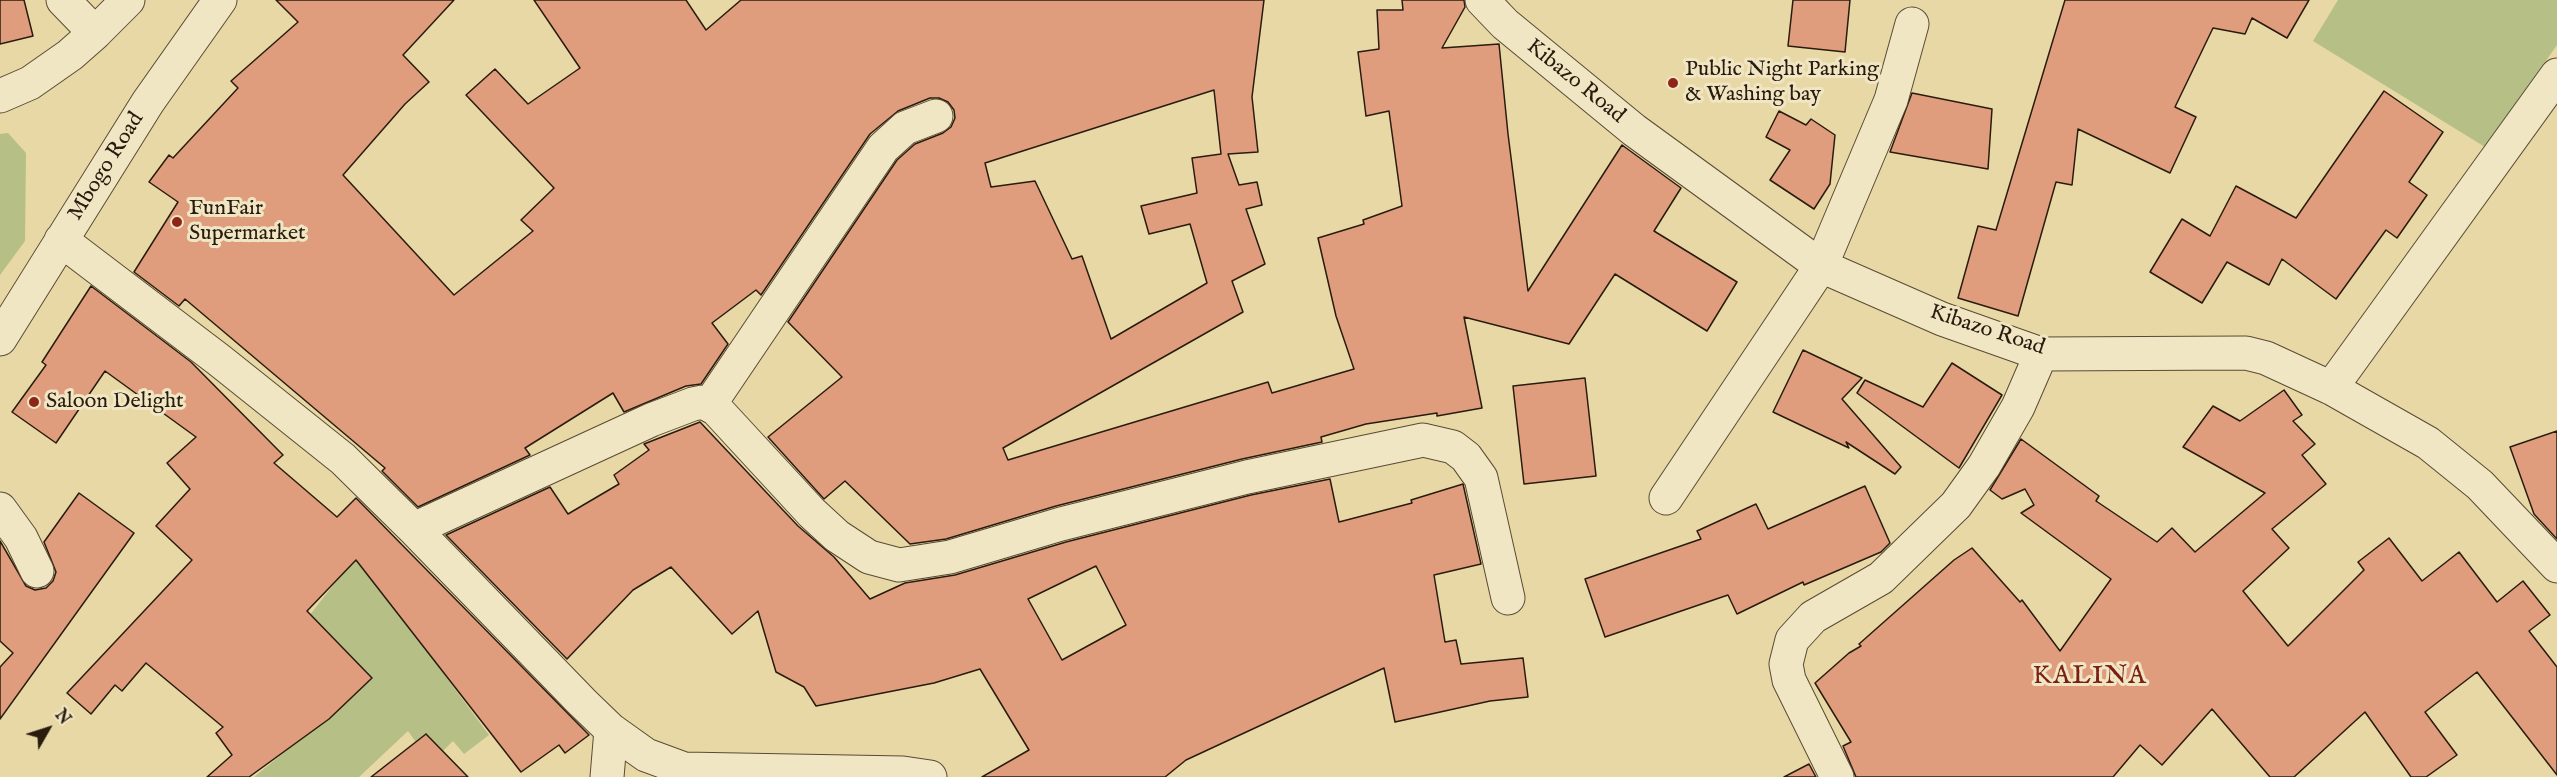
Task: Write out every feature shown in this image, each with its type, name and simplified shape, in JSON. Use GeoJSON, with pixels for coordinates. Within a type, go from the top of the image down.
{"type":"FeatureCollection","features":[{"type":"Feature","properties":{"kind":"street"},"geometry":{"type":"LineString","coordinates":[[63,0],[94,33]]}},
{"type":"Feature","properties":{"kind":"street"},"geometry":{"type":"LineString","coordinates":[[0,96],[30,83],[70,56],[128,0]]}},
{"type":"Feature","properties":{"kind":"street","name":"Mbogo Road"},"geometry":{"type":"LineString","coordinates":[[0,339],[147,102],[220,0]]}},
{"type":"Feature","properties":{"kind":"street","name":"Kibazo Road"},"geometry":{"type":"LineString","coordinates":[[1482,0],[1505,24],[1634,130],[1821,266],[1942,319],[2042,354],[2246,353],[2266,358],[2331,388],[2428,443],[2480,485],[2557,566]]}},
{"type":"Feature","properties":{"kind":"street"},"geometry":{"type":"LineString","coordinates":[[1666,498],[1821,266],[1891,100],[1912,24]]}},
{"type":"Feature","properties":{"kind":"street"},"geometry":{"type":"LineString","coordinates":[[2331,388],[2557,75]]}},
{"type":"Feature","properties":{"kind":"street"},"geometry":{"type":"LineString","coordinates":[[710,404],[883,148],[905,128],[936,116]]}},
{"type":"Feature","properties":{"kind":"street"},"geometry":{"type":"LineString","coordinates":[[61,240],[219,360],[343,459],[414,529],[550,671],[610,730],[652,766],[684,769],[903,773],[930,777]]}},
{"type":"Feature","properties":{"kind":"street"},"geometry":{"type":"LineString","coordinates":[[1837,777],[1788,680],[1786,664],[1792,640],[1813,618],[1881,578],[1956,505],[1984,466],[2018,407],[2042,354]]}},
{"type":"Feature","properties":{"kind":"street"},"geometry":{"type":"LineString","coordinates":[[414,529],[651,420],[693,404],[710,404],[812,513],[837,536],[869,557],[899,565],[950,557],[1061,524],[1247,477],[1423,440],[1453,447],[1467,457],[1481,478],[1508,598]]}},
{"type":"Feature","properties":{"kind":"street"},"geometry":{"type":"LineString","coordinates":[[0,508],[21,538],[37,571]]}},
{"type":"Feature","properties":{"kind":"street"},"geometry":{"type":"LineString","coordinates":[[607,777],[610,730]]}},
{"type":"Feature","properties":{"kind":"green space"},"geometry":{"type":"Polygon","coordinates":[[[2338,0],[2557,0],[2557,45],[2485,147],[2313,41],[2338,0]]]}},
{"type":"Feature","properties":{"kind":"green space"},"geometry":{"type":"Polygon","coordinates":[[[8,133],[26,153],[25,241],[0,275],[0,134],[8,133]]]}},
{"type":"Feature","properties":{"kind":"green space"},"geometry":{"type":"Polygon","coordinates":[[[358,558],[489,735],[464,754],[453,741],[431,763],[408,731],[359,777],[254,777],[288,749],[249,693],[334,584],[358,558]]]}},
{"type":"Feature","properties":{"kind":"building"},"geometry":{"type":"Polygon","coordinates":[[[0,0],[24,0],[33,36],[0,44],[0,0]]]}},
{"type":"Feature","properties":{"kind":"building"},"geometry":{"type":"Polygon","coordinates":[[[276,0],[454,0],[403,55],[429,82],[405,104],[343,175],[454,295],[533,231],[521,220],[554,188],[466,95],[495,69],[528,104],[580,68],[534,0],[686,0],[706,30],[741,0],[1264,0],[1252,97],[1258,152],[1228,154],[1239,185],[1257,182],[1262,205],[1246,209],[1265,264],[1232,281],[1243,312],[1003,448],[1008,460],[1268,382],[1272,393],[1354,369],[1336,316],[1318,238],[1364,224],[1363,220],[1402,206],[1389,111],[1366,116],[1358,52],[1379,49],[1377,10],[1403,10],[1402,0],[1464,0],[1465,7],[1442,48],[1499,44],[1528,291],[1622,145],[1681,188],[1654,231],[1737,282],[1707,331],[1615,274],[1569,344],[1464,317],[1482,408],[1366,424],[1321,437],[1322,442],[1242,459],[1056,506],[946,539],[910,544],[845,481],[824,499],[768,437],[842,377],[788,322],[897,160],[915,144],[943,133],[951,127],[955,118],[954,110],[948,102],[939,98],[930,98],[898,111],[870,134],[761,295],[756,290],[712,323],[728,344],[701,384],[686,386],[624,412],[613,393],[525,448],[530,455],[418,507],[382,471],[385,468],[185,299],[179,306],[134,272],[178,202],[149,182],[169,155],[173,158],[238,88],[231,81],[298,22],[276,0]],[[1214,90],[985,163],[991,187],[1035,181],[1072,259],[1082,256],[1111,339],[1207,283],[1190,224],[1149,234],[1141,206],[1197,193],[1192,158],[1221,154],[1214,90]]]}},
{"type":"Feature","properties":{"kind":"building"},"geometry":{"type":"Polygon","coordinates":[[[1793,0],[1850,0],[1845,52],[1788,46],[1793,0]]]}},
{"type":"Feature","properties":{"kind":"building"},"geometry":{"type":"Polygon","coordinates":[[[2065,0],[2309,0],[2287,38],[2252,18],[2245,34],[2213,28],[2175,107],[2196,117],[2170,173],[2078,129],[2072,185],[2056,182],[2018,316],[1958,298],[1978,226],[1996,230],[2065,0]]]}},
{"type":"Feature","properties":{"kind":"building"},"geometry":{"type":"Polygon","coordinates":[[[2384,91],[2443,132],[2409,182],[2427,195],[2397,238],[2386,230],[2336,299],[2282,259],[2269,285],[2227,262],[2202,303],[2150,272],[2182,219],[2210,236],[2236,186],[2296,218],[2384,91]]]}},
{"type":"Feature","properties":{"kind":"building"},"geometry":{"type":"Polygon","coordinates":[[[1912,93],[1992,109],[1988,169],[1890,152],[1912,93]]]}},
{"type":"Feature","properties":{"kind":"building"},"geometry":{"type":"Polygon","coordinates":[[[1779,111],[1806,125],[1811,119],[1835,135],[1830,184],[1814,209],[1770,180],[1790,150],[1766,137],[1779,111]]]}},
{"type":"Feature","properties":{"kind":"building"},"geometry":{"type":"Polygon","coordinates":[[[91,286],[191,362],[283,455],[274,463],[337,517],[356,498],[589,735],[565,753],[559,745],[521,772],[356,560],[307,611],[372,678],[329,719],[249,777],[207,777],[232,755],[216,733],[223,727],[146,663],[122,691],[115,685],[91,714],[67,693],[192,560],[156,526],[190,489],[167,463],[196,437],[105,371],[56,443],[12,412],[46,365],[42,362],[91,286]]]}},
{"type":"Feature","properties":{"kind":"building"},"geometry":{"type":"Polygon","coordinates":[[[1803,350],[1862,378],[1842,399],[1901,467],[1895,474],[1846,442],[1849,448],[1773,412],[1803,350]]]}},
{"type":"Feature","properties":{"kind":"building"},"geometry":{"type":"Polygon","coordinates":[[[1952,363],[2002,395],[1959,468],[1857,393],[1865,380],[1923,407],[1952,363]]]}},
{"type":"Feature","properties":{"kind":"building"},"geometry":{"type":"Polygon","coordinates":[[[1585,378],[1596,476],[1524,484],[1513,386],[1585,378]]]}},
{"type":"Feature","properties":{"kind":"building"},"geometry":{"type":"Polygon","coordinates":[[[2284,390],[2302,415],[2293,421],[2315,444],[2302,455],[2326,484],[2272,529],[2289,548],[2243,591],[2288,646],[2364,570],[2358,562],[2389,538],[2422,581],[2459,552],[2497,602],[2523,581],[2550,615],[2529,631],[2557,667],[2557,775],[2477,672],[2425,712],[2457,755],[2426,777],[2411,777],[2365,712],[2294,777],[2270,777],[2212,709],[2162,765],[2140,745],[2113,777],[1856,777],[1843,746],[1851,742],[1815,683],[1849,653],[1861,646],[1859,644],[1954,560],[1972,548],[2020,602],[2022,600],[2060,651],[2111,579],[2021,513],[2034,505],[2025,489],[2002,499],[1990,490],[2021,439],[2099,496],[2096,501],[2157,542],[2172,528],[2195,552],[2265,493],[2183,447],[2213,406],[2240,421],[2284,390]]]}},
{"type":"Feature","properties":{"kind":"building"},"geometry":{"type":"Polygon","coordinates":[[[700,422],[798,526],[834,557],[870,599],[905,583],[955,575],[1066,542],[1251,495],[1330,479],[1339,522],[1412,503],[1411,500],[1463,484],[1481,564],[1434,575],[1445,642],[1456,640],[1461,664],[1523,658],[1528,697],[1490,701],[1395,722],[1384,668],[1186,760],[1165,777],[982,777],[1029,750],[980,669],[934,683],[816,706],[804,687],[776,672],[758,611],[732,634],[671,567],[633,590],[567,659],[446,535],[550,487],[568,514],[619,484],[614,475],[649,450],[644,444],[700,422]],[[1096,566],[1028,599],[1062,660],[1126,625],[1096,566]]]}},
{"type":"Feature","properties":{"kind":"building"},"geometry":{"type":"Polygon","coordinates":[[[2557,431],[2557,539],[2534,514],[2510,447],[2557,431]]]}},
{"type":"Feature","properties":{"kind":"building"},"geometry":{"type":"Polygon","coordinates":[[[1865,486],[1890,543],[1881,552],[1804,585],[1803,582],[1737,614],[1728,595],[1605,637],[1585,579],[1701,539],[1697,531],[1756,504],[1768,529],[1865,486]]]}},
{"type":"Feature","properties":{"kind":"building"},"geometry":{"type":"Polygon","coordinates":[[[79,493],[134,533],[0,719],[0,667],[13,653],[0,641],[0,541],[26,586],[35,590],[46,588],[53,581],[56,572],[44,542],[79,493]]]}},
{"type":"Feature","properties":{"kind":"building"},"geometry":{"type":"Polygon","coordinates":[[[426,734],[468,777],[371,777],[426,734]]]}},
{"type":"Feature","properties":{"kind":"building"},"geometry":{"type":"Polygon","coordinates":[[[1809,764],[1816,777],[1784,777],[1809,764]]]}},
{"type":"Feature","properties":{"kind":"place","name":"Public Night Parking & Washing bay"},"geometry":{"type":"Point","coordinates":[1673,83]}},
{"type":"Feature","properties":{"kind":"place","name":"FunFair Supermarket"},"geometry":{"type":"Point","coordinates":[177,222]}},
{"type":"Feature","properties":{"kind":"place","name":"Saloon Delight"},"geometry":{"type":"Point","coordinates":[34,402]}},
{"type":"Feature","properties":{"kind":"district","name":"KALINA"},"geometry":{"type":"Point","coordinates":[2090,678]}}]}
